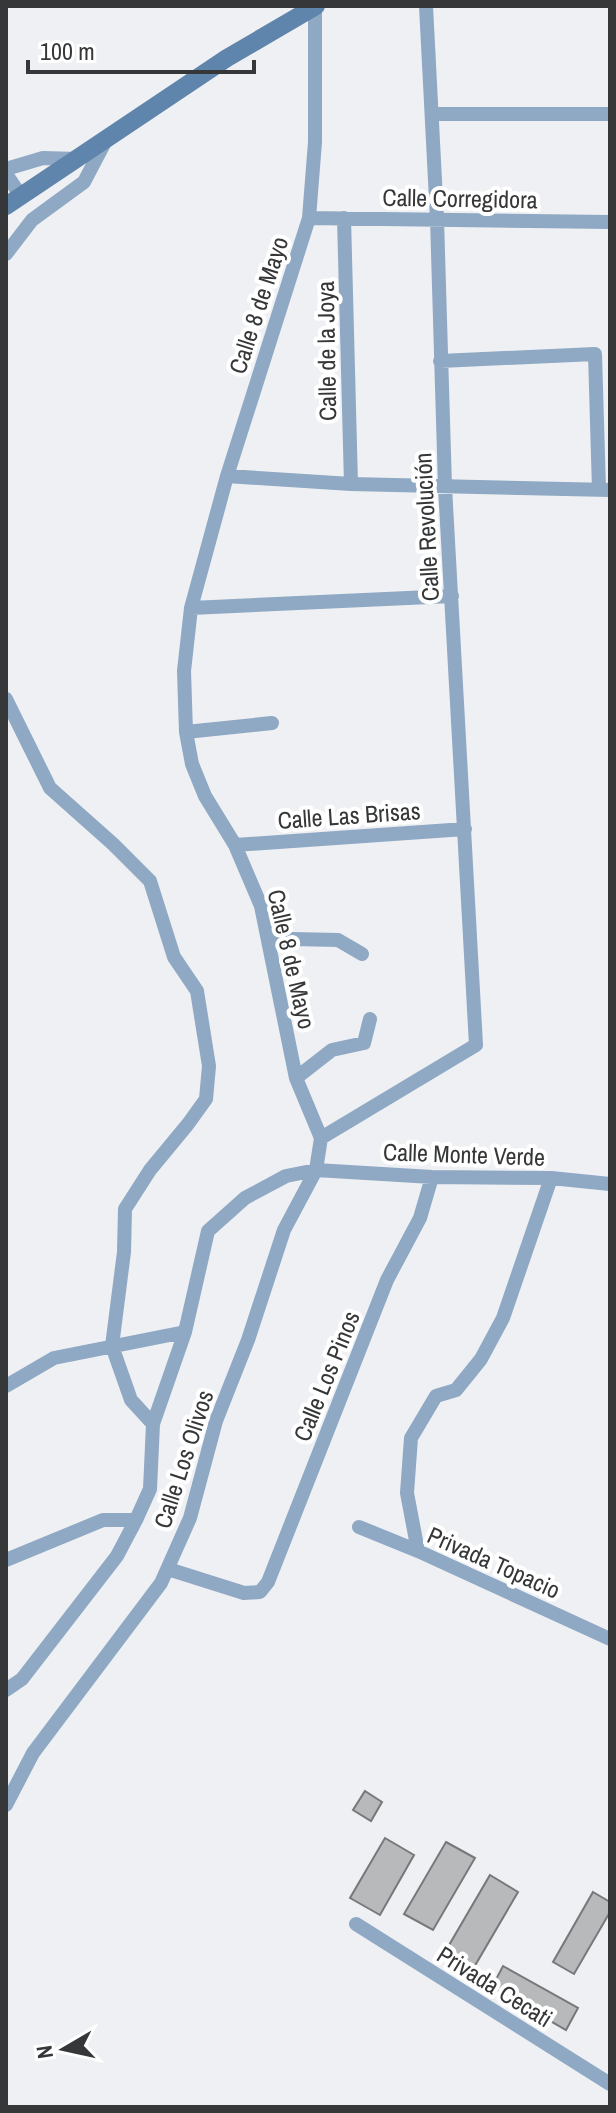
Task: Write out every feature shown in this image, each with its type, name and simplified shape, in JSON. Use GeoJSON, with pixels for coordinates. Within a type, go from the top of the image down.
{"type":"FeatureCollection","features":[{"type":"Feature","properties":{"kind":"street","name":"Calle Revolución"},"geometry":{"type":"LineString","coordinates":[[321,1138],[476,1045],[445,487],[437,219],[426,6]]}},
{"type":"Feature","properties":{"kind":"street"},"geometry":{"type":"LineString","coordinates":[[78,159],[43,158],[6,171],[13,201],[105,142],[227,58],[311,9]]}},
{"type":"Feature","properties":{"kind":"street","name":"Calle 8 de Mayo"},"geometry":{"type":"LineString","coordinates":[[311,9],[315,142],[309,218],[227,476],[191,608],[184,671],[186,732],[192,764],[205,796],[235,845],[261,906],[296,1078],[321,1138]]}},
{"type":"Feature","properties":{"kind":"street"},"geometry":{"type":"LineString","coordinates":[[432,114],[610,114]]}},
{"type":"Feature","properties":{"kind":"street"},"geometry":{"type":"LineString","coordinates":[[6,254],[32,220],[84,182],[105,142]]}},
{"type":"Feature","properties":{"kind":"street","name":"Calle Corregidora"},"geometry":{"type":"LineString","coordinates":[[309,218],[610,222]]}},
{"type":"Feature","properties":{"kind":"street","name":"Calle de la Joya"},"geometry":{"type":"LineString","coordinates":[[344,218],[351,484]]}},
{"type":"Feature","properties":{"kind":"street"},"geometry":{"type":"LineString","coordinates":[[227,476],[351,484],[604,490],[595,354],[440,361]]}},
{"type":"Feature","properties":{"kind":"street"},"geometry":{"type":"LineString","coordinates":[[191,608],[452,596]]}},
{"type":"Feature","properties":{"kind":"street"},"geometry":{"type":"LineString","coordinates":[[6,699],[50,788],[150,881],[174,957],[197,991],[209,1066],[206,1099],[150,1170],[125,1209],[124,1252],[112,1346],[131,1400],[153,1424]]}},
{"type":"Feature","properties":{"kind":"street"},"geometry":{"type":"LineString","coordinates":[[186,732],[272,723]]}},
{"type":"Feature","properties":{"kind":"street","name":"Calle Las Brisas"},"geometry":{"type":"LineString","coordinates":[[235,845],[465,829]]}},
{"type":"Feature","properties":{"kind":"street"},"geometry":{"type":"LineString","coordinates":[[270,944],[292,939],[338,940],[362,954]]}},
{"type":"Feature","properties":{"kind":"street"},"geometry":{"type":"LineString","coordinates":[[296,1078],[332,1050],[364,1043],[370,1019]]}},
{"type":"Feature","properties":{"kind":"street","name":"Calle Los Olivos"},"geometry":{"type":"LineString","coordinates":[[6,1805],[33,1753],[161,1583],[168,1569],[190,1518],[216,1421],[248,1340],[284,1230],[316,1170],[321,1138]]}},
{"type":"Feature","properties":{"kind":"street","name":"Calle Monte Verde"},"geometry":{"type":"LineString","coordinates":[[6,1690],[22,1679],[117,1556],[136,1520],[150,1489],[153,1424],[185,1332],[208,1231],[245,1198],[286,1176],[316,1170],[432,1177],[551,1178],[610,1184]]}},
{"type":"Feature","properties":{"kind":"street","name":"Calle Los Pinos"},"geometry":{"type":"LineString","coordinates":[[168,1569],[244,1593],[260,1592],[268,1582],[387,1280],[420,1218],[432,1177]]}},
{"type":"Feature","properties":{"kind":"street"},"geometry":{"type":"LineString","coordinates":[[418,1551],[407,1493],[411,1438],[436,1396],[456,1390],[481,1359],[503,1318],[551,1178]]}},
{"type":"Feature","properties":{"kind":"street"},"geometry":{"type":"LineString","coordinates":[[6,1386],[54,1358],[185,1332]]}},
{"type":"Feature","properties":{"kind":"street"},"geometry":{"type":"LineString","coordinates":[[6,1560],[103,1520],[136,1520]]}},
{"type":"Feature","properties":{"kind":"street","name":"Privada Topacio"},"geometry":{"type":"LineString","coordinates":[[359,1527],[610,1639]]}},
{"type":"Feature","properties":{"kind":"street","name":"Privada Cecati"},"geometry":{"type":"LineString","coordinates":[[356,1924],[610,2084]]}},
{"type":"Feature","properties":{"kind":"building"},"geometry":{"type":"Polygon","coordinates":[[[365,1791],[382,1802],[371,1821],[353,1810],[365,1791]]]}},
{"type":"Feature","properties":{"kind":"building"},"geometry":{"type":"Polygon","coordinates":[[[385,1838],[414,1855],[380,1915],[350,1898],[385,1838]]]}},
{"type":"Feature","properties":{"kind":"building"},"geometry":{"type":"Polygon","coordinates":[[[446,1842],[475,1858],[433,1930],[404,1914],[446,1842]]]}},
{"type":"Feature","properties":{"kind":"building"},"geometry":{"type":"Polygon","coordinates":[[[490,1875],[518,1892],[473,1969],[445,1952],[490,1875]]]}},
{"type":"Feature","properties":{"kind":"building"},"geometry":{"type":"Polygon","coordinates":[[[593,1892],[610,1902],[610,1912],[574,1974],[553,1962],[593,1892]]]}},
{"type":"Feature","properties":{"kind":"building"},"geometry":{"type":"Polygon","coordinates":[[[503,1966],[578,2008],[566,2030],[492,1987],[503,1966]]]}}]}
